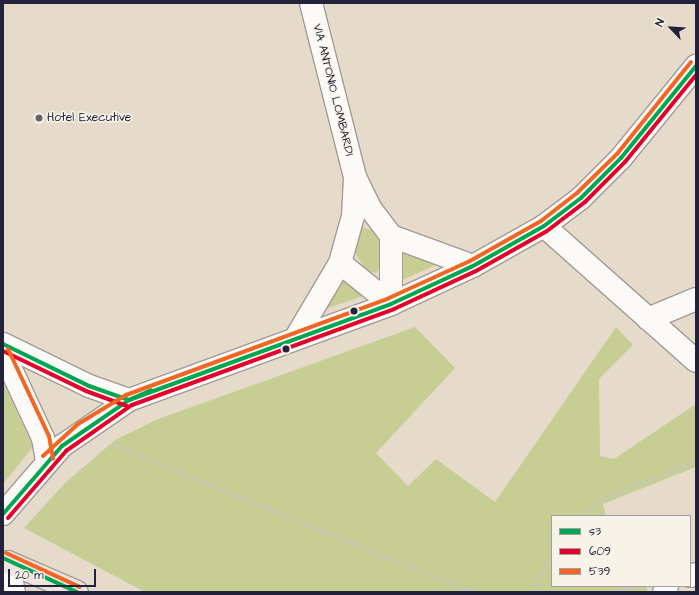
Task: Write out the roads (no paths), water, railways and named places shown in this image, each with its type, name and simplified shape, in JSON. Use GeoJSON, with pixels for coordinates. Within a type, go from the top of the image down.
{"type":"FeatureCollection","features":[{"type":"Feature","properties":{"kind":"main road"},"geometry":{"type":"LineString","coordinates":[[5,560],[39,592]]}},
{"type":"Feature","properties":{"kind":"main road"},"geometry":{"type":"LineString","coordinates":[[5,560],[77,592]]}},
{"type":"Feature","properties":{"kind":"street","name":"VIA ANTONIO LOMBARDI"},"geometry":{"type":"LineString","coordinates":[[311,3],[355,177],[372,212],[391,236]]}},
{"type":"Feature","properties":{"kind":"street"},"geometry":{"type":"LineString","coordinates":[[3,514],[47,460],[82,429],[129,400],[391,304],[473,266],[544,226],[581,198],[621,158],[696,66]]}},
{"type":"Feature","properties":{"kind":"street","name":"VIA ANTONIO LOMBARDI"},"geometry":{"type":"LineString","coordinates":[[295,339],[340,263],[352,216],[355,177]]}},
{"type":"Feature","properties":{"kind":"street"},"geometry":{"type":"LineString","coordinates":[[544,226],[696,361]]}},
{"type":"Feature","properties":{"kind":"street"},"geometry":{"type":"LineString","coordinates":[[391,304],[391,236],[473,266]]}},
{"type":"Feature","properties":{"kind":"street"},"geometry":{"type":"LineString","coordinates":[[340,263],[391,304]]}},
{"type":"Feature","properties":{"kind":"street"},"geometry":{"type":"LineString","coordinates":[[648,319],[696,299]]}},
{"type":"Feature","properties":{"kind":"street"},"geometry":{"type":"LineString","coordinates":[[3,344],[89,386],[129,400]]}},
{"type":"Feature","properties":{"kind":"street"},"geometry":{"type":"LineString","coordinates":[[3,352],[43,438],[47,460]]}},
{"type":"Feature","properties":{"kind":"street"},"geometry":{"type":"LineString","coordinates":[[5,560],[14,592]]}},
{"type":"Feature","properties":{"kind":"place","name":"Hotel Executive"},"geometry":{"type":"Point","coordinates":[39,118]}}]}
